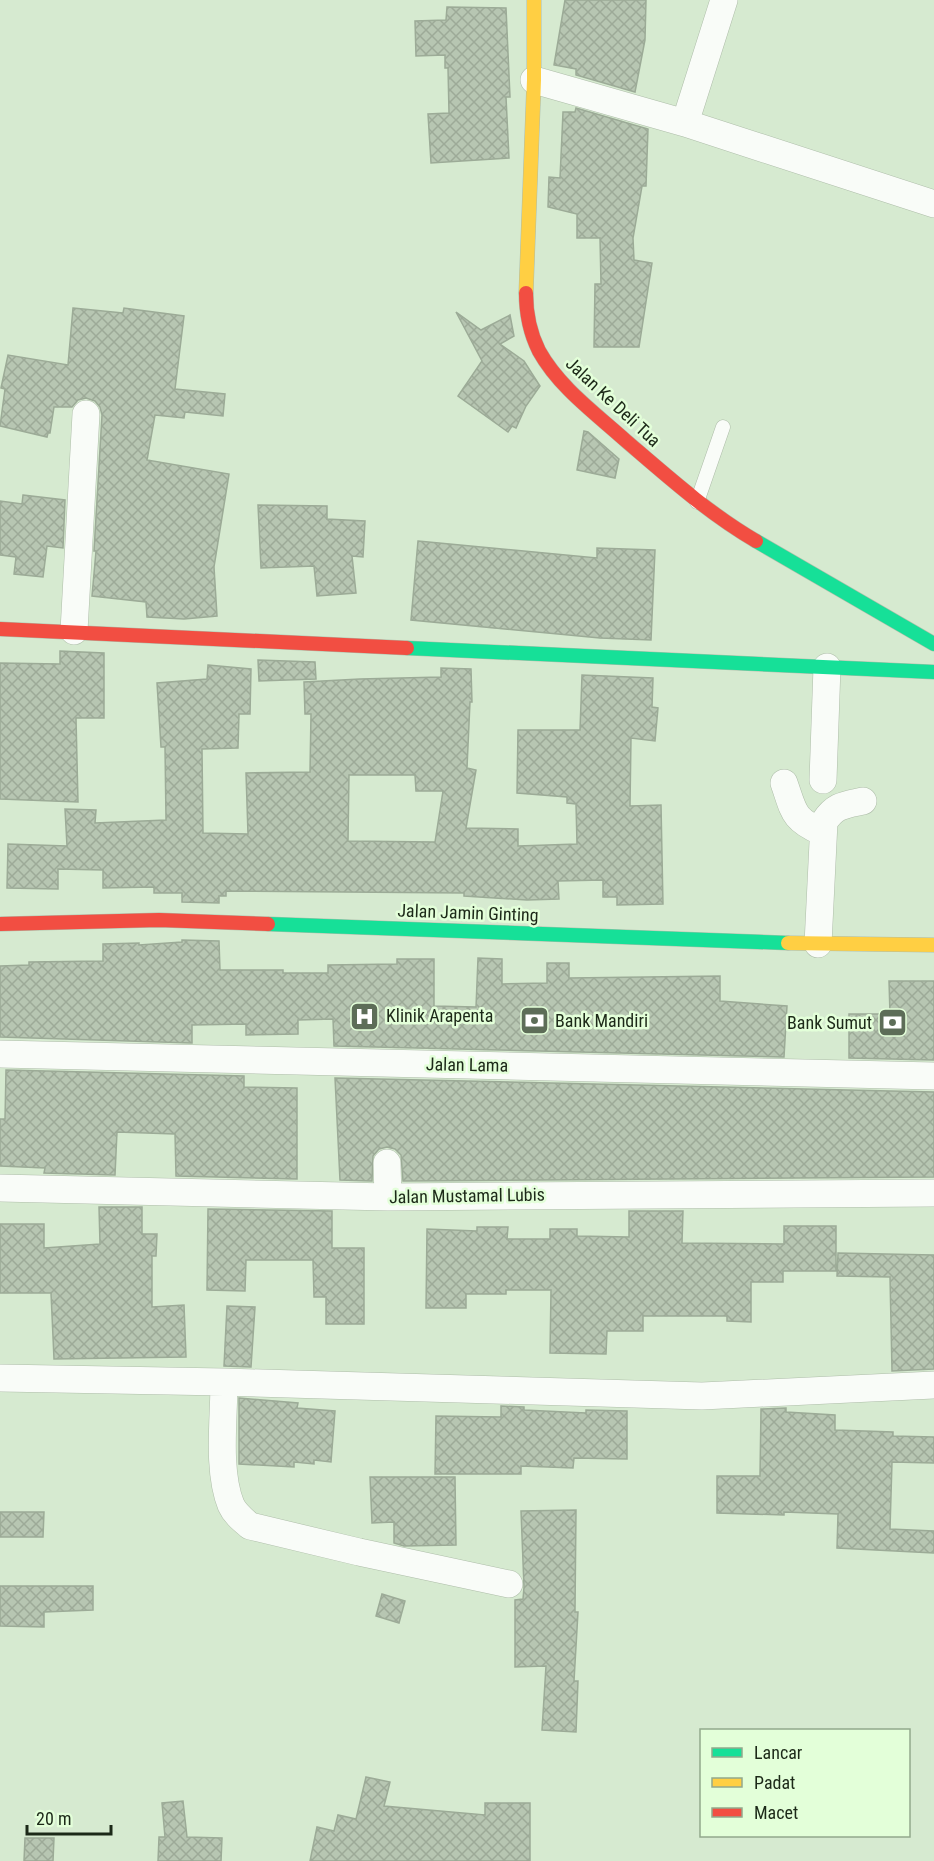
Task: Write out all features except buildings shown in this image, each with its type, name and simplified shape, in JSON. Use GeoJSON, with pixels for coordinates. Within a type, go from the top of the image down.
{"type":"FeatureCollection","features":[{"type":"Feature","properties":{"kind":"main road","name":"Jalan Ke Deli Tua"},"geometry":{"type":"LineString","coordinates":[[534,0],[534,80],[526,296],[530,327],[539,350],[553,372],[575,396],[697,502],[738,531],[934,644]]}},
{"type":"Feature","properties":{"kind":"main road"},"geometry":{"type":"LineString","coordinates":[[0,629],[934,672]]}},
{"type":"Feature","properties":{"kind":"main road","name":"Jalan Jamin Ginting"},"geometry":{"type":"LineString","coordinates":[[0,924],[159,920],[818,944],[934,945]]}},
{"type":"Feature","properties":{"kind":"street"},"geometry":{"type":"LineString","coordinates":[[685,123],[724,0]]}},
{"type":"Feature","properties":{"kind":"street"},"geometry":{"type":"LineString","coordinates":[[534,80],[685,123],[934,204]]}},
{"type":"Feature","properties":{"kind":"street"},"geometry":{"type":"LineString","coordinates":[[75,631],[86,414]]}},
{"type":"Feature","properties":{"kind":"street"},"geometry":{"type":"LineString","coordinates":[[823,780],[827,667]]}},
{"type":"Feature","properties":{"kind":"street"},"geometry":{"type":"LineString","coordinates":[[784,783],[791,808],[801,821],[822,832]]}},
{"type":"Feature","properties":{"kind":"street"},"geometry":{"type":"LineString","coordinates":[[818,944],[824,822],[831,810],[863,801]]}},
{"type":"Feature","properties":{"kind":"street","name":"Jalan Lama"},"geometry":{"type":"LineString","coordinates":[[0,1054],[934,1076]]}},
{"type":"Feature","properties":{"kind":"street"},"geometry":{"type":"LineString","coordinates":[[387,1163],[388,1197]]}},
{"type":"Feature","properties":{"kind":"street","name":"Jalan Mustamal Lubis"},"geometry":{"type":"LineString","coordinates":[[0,1188],[388,1197],[934,1193]]}},
{"type":"Feature","properties":{"kind":"street"},"geometry":{"type":"LineString","coordinates":[[0,1378],[702,1396],[934,1385]]}},
{"type":"Feature","properties":{"kind":"street"},"geometry":{"type":"LineString","coordinates":[[224,1382],[226,1487],[232,1506],[239,1517],[250,1526],[509,1584]]}},
{"type":"Feature","properties":{"kind":"lane"},"geometry":{"type":"LineString","coordinates":[[697,502],[723,427]]}},
{"type":"Feature","properties":{"kind":"traffic: fast"},"geometry":{"type":"LineString","coordinates":[[756,541],[934,644]]}},
{"type":"Feature","properties":{"kind":"traffic: fast"},"geometry":{"type":"LineString","coordinates":[[407,648],[934,672]]}},
{"type":"Feature","properties":{"kind":"traffic: fast"},"geometry":{"type":"LineString","coordinates":[[268,924],[788,943]]}},
{"type":"Feature","properties":{"kind":"traffic: slow"},"geometry":{"type":"LineString","coordinates":[[526,293],[534,80],[534,0]]}},
{"type":"Feature","properties":{"kind":"traffic: slow"},"geometry":{"type":"LineString","coordinates":[[788,943],[934,945]]}},
{"type":"Feature","properties":{"kind":"traffic: jam"},"geometry":{"type":"LineString","coordinates":[[526,293],[529,322],[539,351],[567,388],[688,493],[756,541]]}},
{"type":"Feature","properties":{"kind":"traffic: jam"},"geometry":{"type":"LineString","coordinates":[[0,629],[407,648]]}},
{"type":"Feature","properties":{"kind":"traffic: jam"},"geometry":{"type":"LineString","coordinates":[[0,924],[159,920],[268,924]]}},
{"type":"Feature","properties":{"kind":"place","name":"Klinik Arapenta"},"geometry":{"type":"Point","coordinates":[365,1016]}},
{"type":"Feature","properties":{"kind":"place","name":"Bank Mandiri"},"geometry":{"type":"Point","coordinates":[534,1021]}},
{"type":"Feature","properties":{"kind":"place","name":"Bank Sumut"},"geometry":{"type":"Point","coordinates":[893,1023]}}]}
